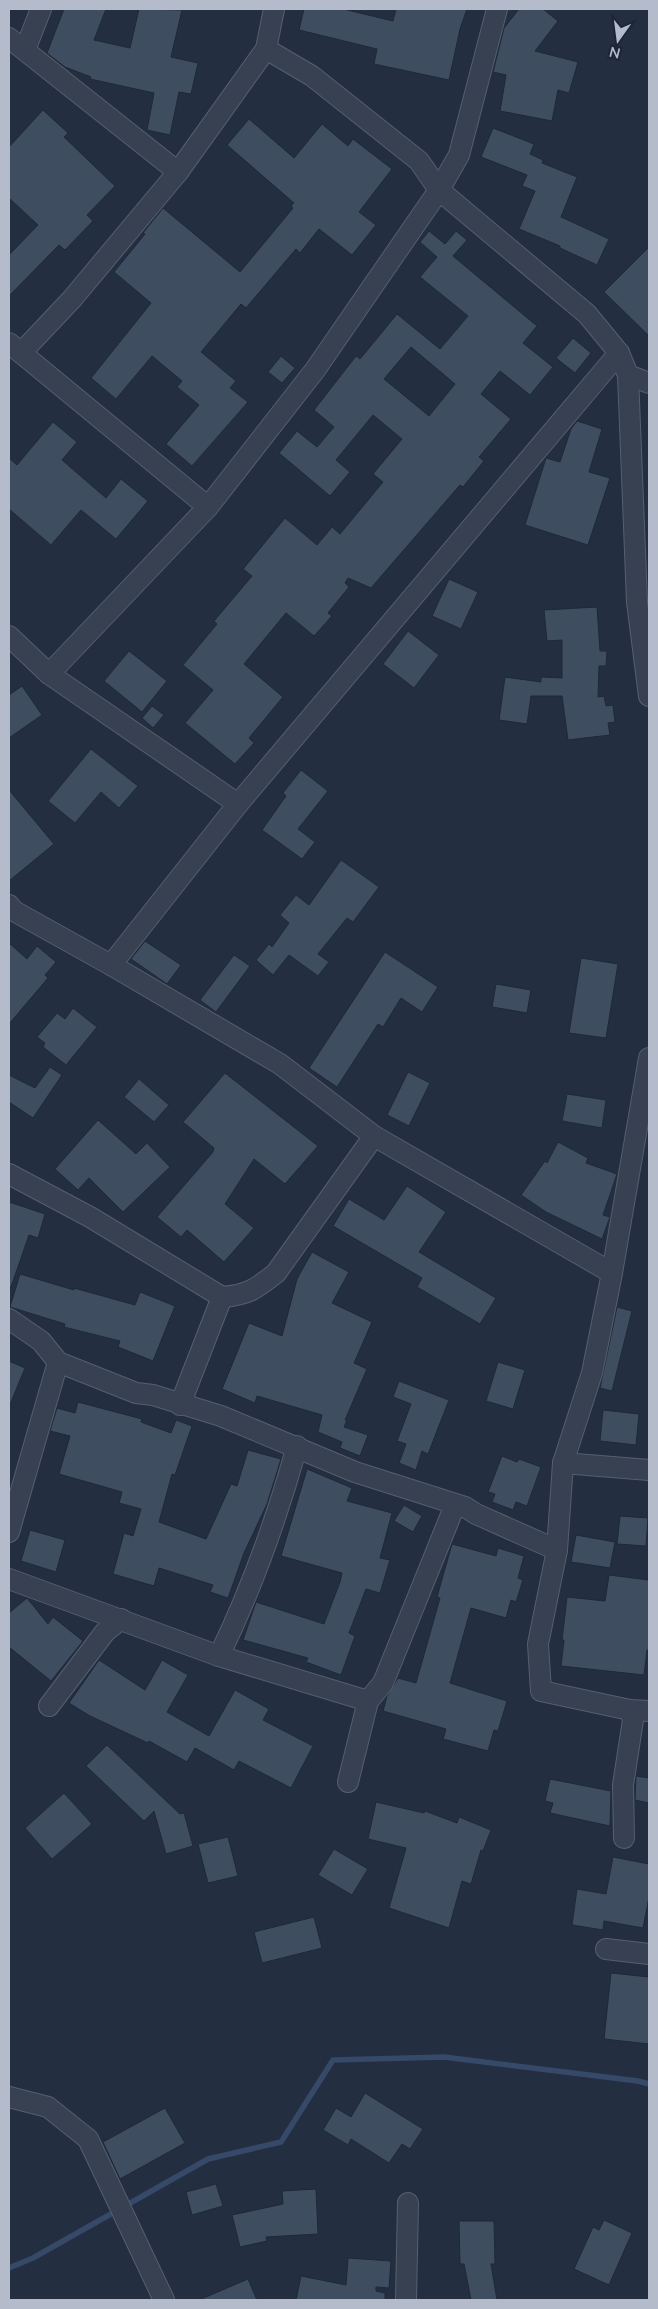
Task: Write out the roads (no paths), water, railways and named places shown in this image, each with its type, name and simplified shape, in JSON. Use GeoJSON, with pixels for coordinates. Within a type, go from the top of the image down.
{"type":"FeatureCollection","features":[{"type":"Feature","properties":{"kind":"street"},"geometry":{"type":"LineString","coordinates":[[25,50],[41,9]]}},
{"type":"Feature","properties":{"kind":"street"},"geometry":{"type":"LineString","coordinates":[[208,507],[15,348],[72,299],[178,172],[266,49],[274,9]]}},
{"type":"Feature","properties":{"kind":"street"},"geometry":{"type":"LineString","coordinates":[[49,674],[208,507],[315,370],[439,190],[459,155],[497,9]]}},
{"type":"Feature","properties":{"kind":"street"},"geometry":{"type":"LineString","coordinates":[[9,38],[178,172]]}},
{"type":"Feature","properties":{"kind":"street"},"geometry":{"type":"LineString","coordinates":[[266,49],[312,76],[419,161],[439,190],[587,314],[619,353],[628,375],[637,602],[649,696]]}},
{"type":"Feature","properties":{"kind":"street"},"geometry":{"type":"LineString","coordinates":[[111,965],[238,804],[619,353]]}},
{"type":"Feature","properties":{"kind":"street"},"geometry":{"type":"LineString","coordinates":[[628,375],[649,383]]}},
{"type":"Feature","properties":{"kind":"street"},"geometry":{"type":"LineString","coordinates":[[9,636],[49,674],[238,804]]}},
{"type":"Feature","properties":{"kind":"street"},"geometry":{"type":"LineString","coordinates":[[9,905],[14,911],[111,965],[280,1064],[374,1136],[612,1273]]}},
{"type":"Feature","properties":{"kind":"street"},"geometry":{"type":"LineString","coordinates":[[624,1838],[623,1785],[633,1720],[639,1710],[541,1691],[538,1644],[557,1550],[563,1463],[592,1373],[644,1125],[649,1058]]}},
{"type":"Feature","properties":{"kind":"street"},"geometry":{"type":"LineString","coordinates":[[9,1174],[90,1217],[222,1297],[239,1296],[255,1291],[276,1273],[374,1136]]}},
{"type":"Feature","properties":{"kind":"street"},"geometry":{"type":"LineString","coordinates":[[180,1405],[222,1297]]}},
{"type":"Feature","properties":{"kind":"street"},"geometry":{"type":"LineString","coordinates":[[9,1319],[41,1341],[58,1362],[136,1393],[153,1396],[221,1416],[297,1446],[355,1472],[455,1505],[465,1506],[476,1514],[557,1550]]}},
{"type":"Feature","properties":{"kind":"street"},"geometry":{"type":"LineString","coordinates":[[9,1532],[58,1362]]}},
{"type":"Feature","properties":{"kind":"street"},"geometry":{"type":"LineString","coordinates":[[219,1656],[249,1590],[281,1502],[297,1446]]}},
{"type":"Feature","properties":{"kind":"street"},"geometry":{"type":"LineString","coordinates":[[563,1463],[649,1470]]}},
{"type":"Feature","properties":{"kind":"street"},"geometry":{"type":"LineString","coordinates":[[348,1782],[368,1701],[383,1683],[455,1505]]}},
{"type":"Feature","properties":{"kind":"street"},"geometry":{"type":"LineString","coordinates":[[9,1579],[219,1656],[368,1701]]}},
{"type":"Feature","properties":{"kind":"street"},"geometry":{"type":"LineString","coordinates":[[49,1706],[106,1632],[121,1619]]}},
{"type":"Feature","properties":{"kind":"street"},"geometry":{"type":"LineString","coordinates":[[606,1949],[649,1954]]}},
{"type":"Feature","properties":{"kind":"street"},"geometry":{"type":"LineString","coordinates":[[9,2097],[48,2107],[88,2139],[164,2300]]}},
{"type":"Feature","properties":{"kind":"street"},"geometry":{"type":"LineString","coordinates":[[406,2300],[408,2203]]}},
{"type":"Feature","properties":{"kind":"waterway"},"geometry":{"type":"LineString","coordinates":[[9,2268],[33,2258],[208,2159],[281,2142],[333,2060],[444,2057],[638,2081],[649,2084]]}}]}
